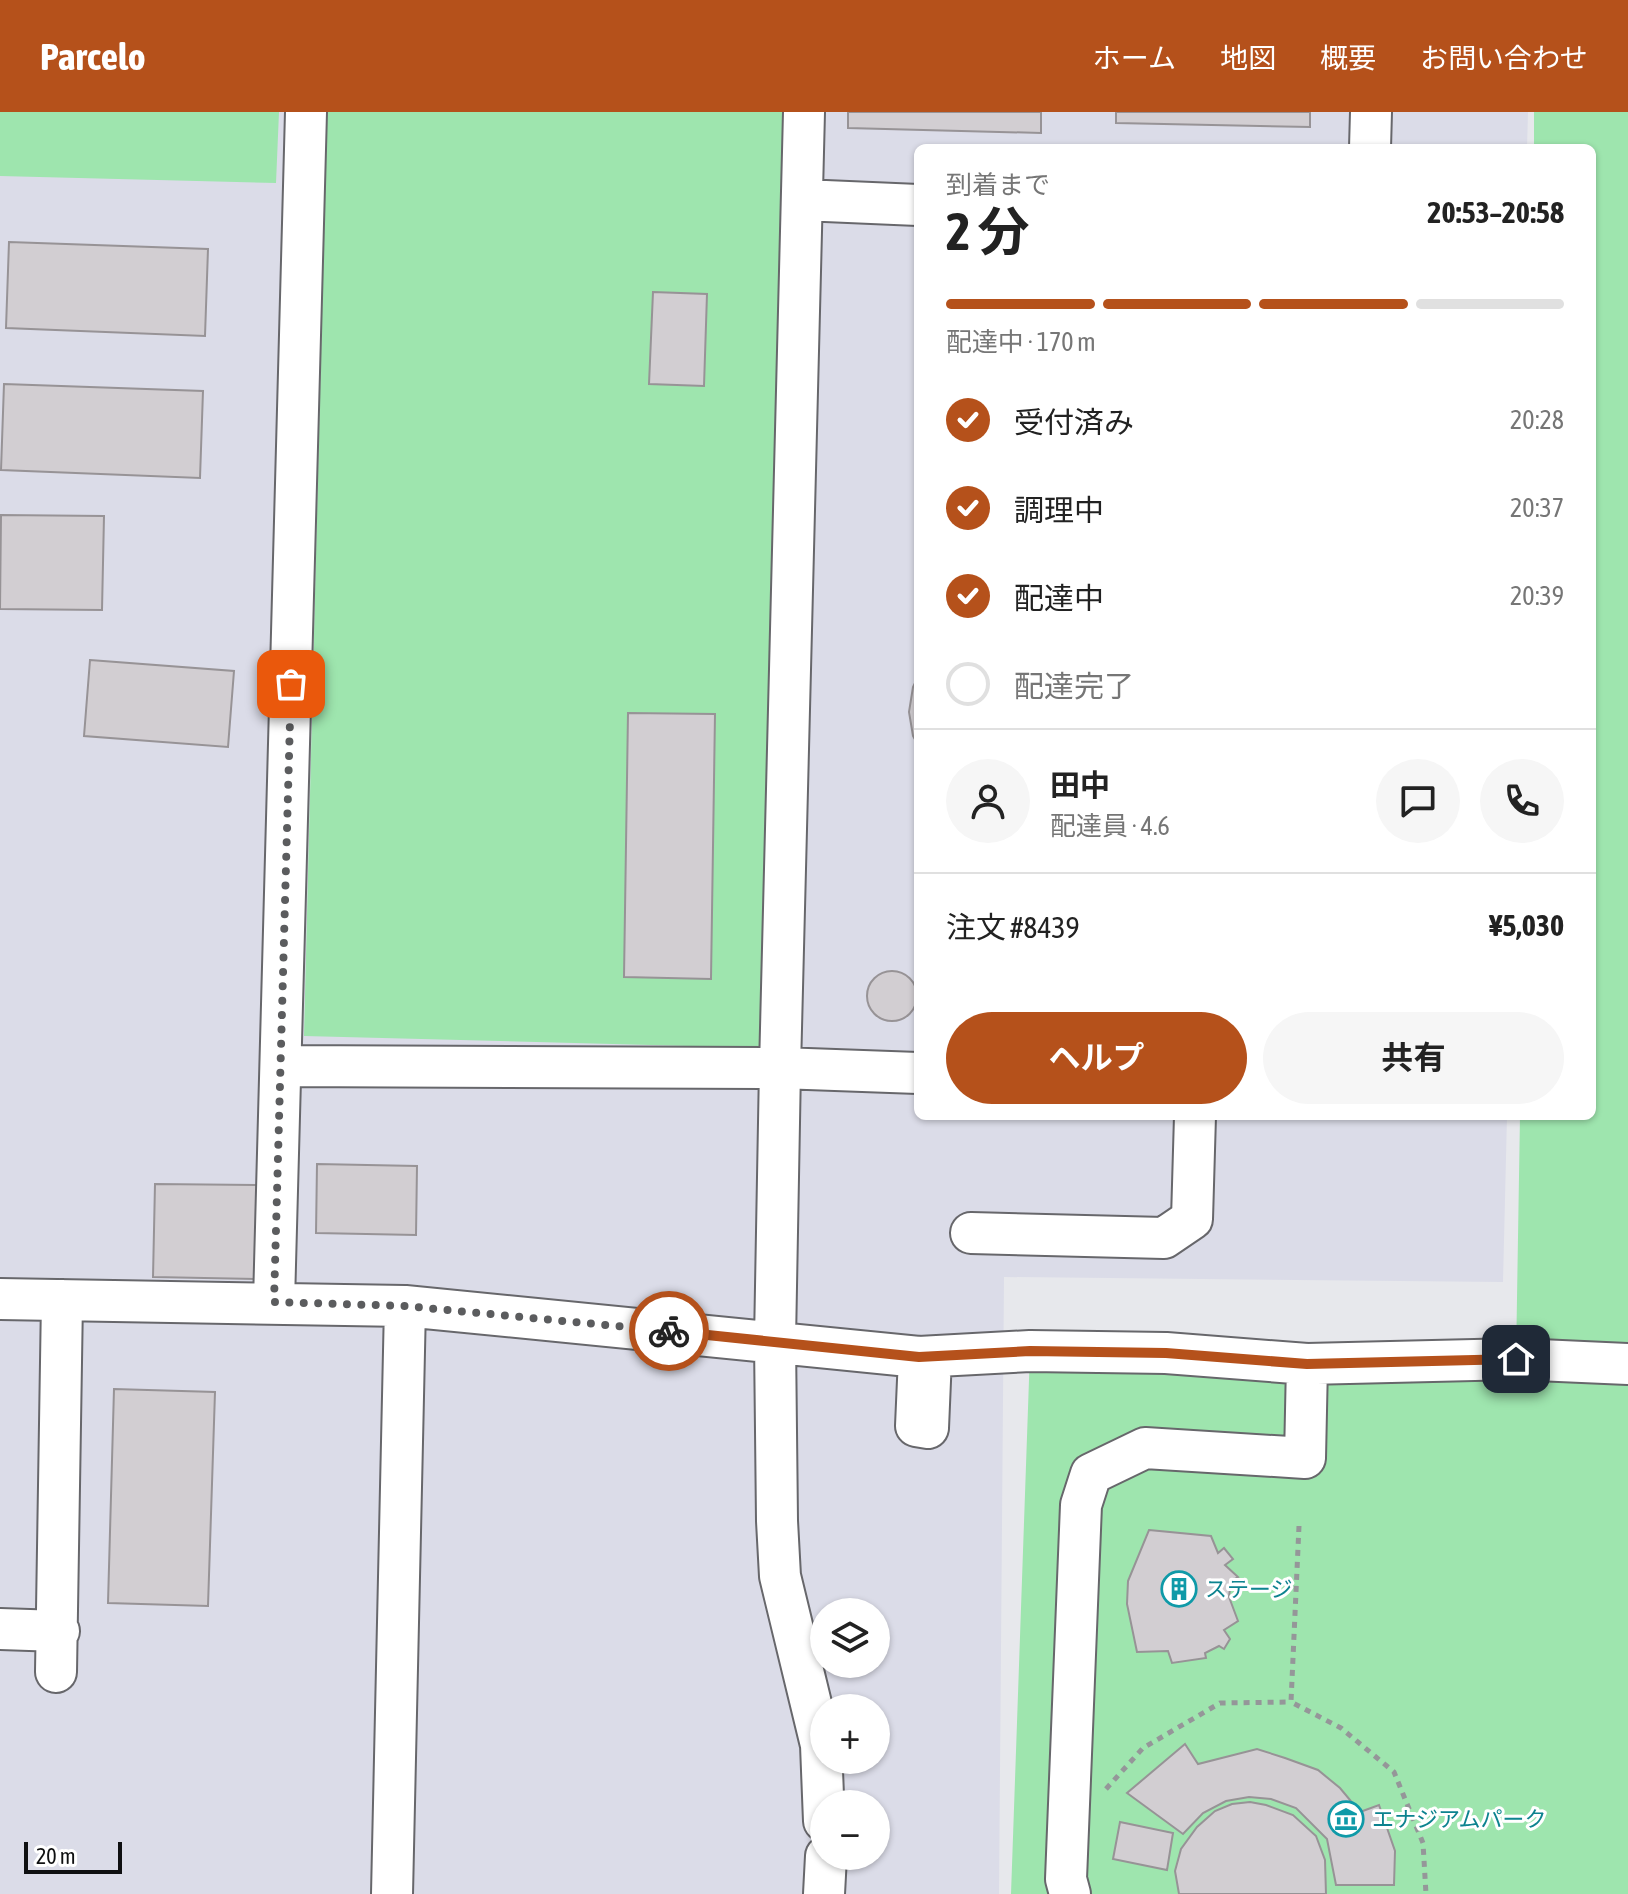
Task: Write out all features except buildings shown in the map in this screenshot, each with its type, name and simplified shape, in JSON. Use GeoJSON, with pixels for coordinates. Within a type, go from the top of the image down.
{"type":"FeatureCollection","features":[{"type":"Feature","properties":{"kind":"street"},"geometry":{"type":"LineString","coordinates":[[274,1302],[306,112]]}},
{"type":"Feature","properties":{"kind":"street"},"geometry":{"type":"LineString","coordinates":[[804,112],[775,1341],[780,1576],[821,1745],[823,1790]]}},
{"type":"Feature","properties":{"kind":"street"},"geometry":{"type":"LineString","coordinates":[[1370,144],[1371,112]]}},
{"type":"Feature","properties":{"kind":"street"},"geometry":{"type":"LineString","coordinates":[[802,200],[914,205]]}},
{"type":"Feature","properties":{"kind":"street"},"geometry":{"type":"LineString","coordinates":[[282,1066],[780,1068],[914,1073]]}},
{"type":"Feature","properties":{"kind":"street"},"geometry":{"type":"LineString","coordinates":[[971,1233],[1164,1238],[1192,1219],[1195,1120]]}},
{"type":"Feature","properties":{"kind":"street"},"geometry":{"type":"LineString","coordinates":[[0,1299],[405,1306],[925,1357],[1030,1351],[1166,1353],[1307,1364],[1516,1359],[1628,1364]]}},
{"type":"Feature","properties":{"kind":"street"},"geometry":{"type":"LineString","coordinates":[[56,1672],[62,1300]]}},
{"type":"Feature","properties":{"kind":"street"},"geometry":{"type":"LineString","coordinates":[[392,1894],[405,1306]]}},
{"type":"Feature","properties":{"kind":"street"},"geometry":{"type":"LineString","coordinates":[[1070,1894],[1066,1879],[1081,1505],[1091,1474],[1145,1448],[1305,1458],[1307,1364]]}},
{"type":"Feature","properties":{"kind":"street"},"geometry":{"type":"LineString","coordinates":[[0,1629],[59,1631]]}},
{"type":"Feature","properties":{"kind":"street"},"geometry":{"type":"LineString","coordinates":[[824,1894],[825,1870]]}},
{"type":"Feature","properties":{"kind":"path"},"geometry":{"type":"LineString","coordinates":[[1291,1702],[1299,1526]]}},
{"type":"Feature","properties":{"kind":"path"},"geometry":{"type":"LineString","coordinates":[[1105,1790],[1143,1748],[1220,1703],[1291,1702],[1341,1728],[1394,1772],[1423,1843],[1426,1894]]}},
{"type":"Feature","properties":{"kind":"shaded area"},"geometry":{"type":"Polygon","coordinates":[[[0,112],[1528,112],[1527,144],[914,144],[914,1120],[1507,1120],[1503,1282],[1004,1277],[999,1894],[0,1894],[0,112]]]}},
{"type":"Feature","properties":{"kind":"green space"},"geometry":{"type":"Polygon","coordinates":[[[0,112],[279,112],[276,183],[0,176],[0,112]]]}},
{"type":"Feature","properties":{"kind":"green space"},"geometry":{"type":"Polygon","coordinates":[[[327,112],[784,112],[765,1048],[304,1036],[327,112]],[[653,292],[649,384],[703,386],[707,294],[653,292]],[[628,713],[624,977],[710,979],[715,715],[628,713]]]}},
{"type":"Feature","properties":{"kind":"green space","name":"エナジアムパーク"},"geometry":{"type":"Polygon","coordinates":[[[1534,112],[1628,112],[1628,1894],[1011,1894],[1030,1351],[1516,1359],[1520,1120],[1596,1120],[1596,144],[1534,144],[1534,112]]]}},
{"type":"Feature","properties":{"kind":"way so far"},"geometry":{"type":"LineString","coordinates":[[291,684],[274,1302],[405,1306],[669,1331]]}},
{"type":"Feature","properties":{"kind":"place","name":"ステージ"},"geometry":{"type":"Point","coordinates":[1179,1589]}},
{"type":"Feature","properties":{"kind":"place","name":"エナジアムパーク"},"geometry":{"type":"Point","coordinates":[1346,1819]}},
{"type":"Feature","properties":{"kind":"route"},"geometry":{"type":"LineString","coordinates":[[669,1331],[919,1357],[1030,1351],[1166,1353],[1307,1364],[1516,1359]]}}]}
